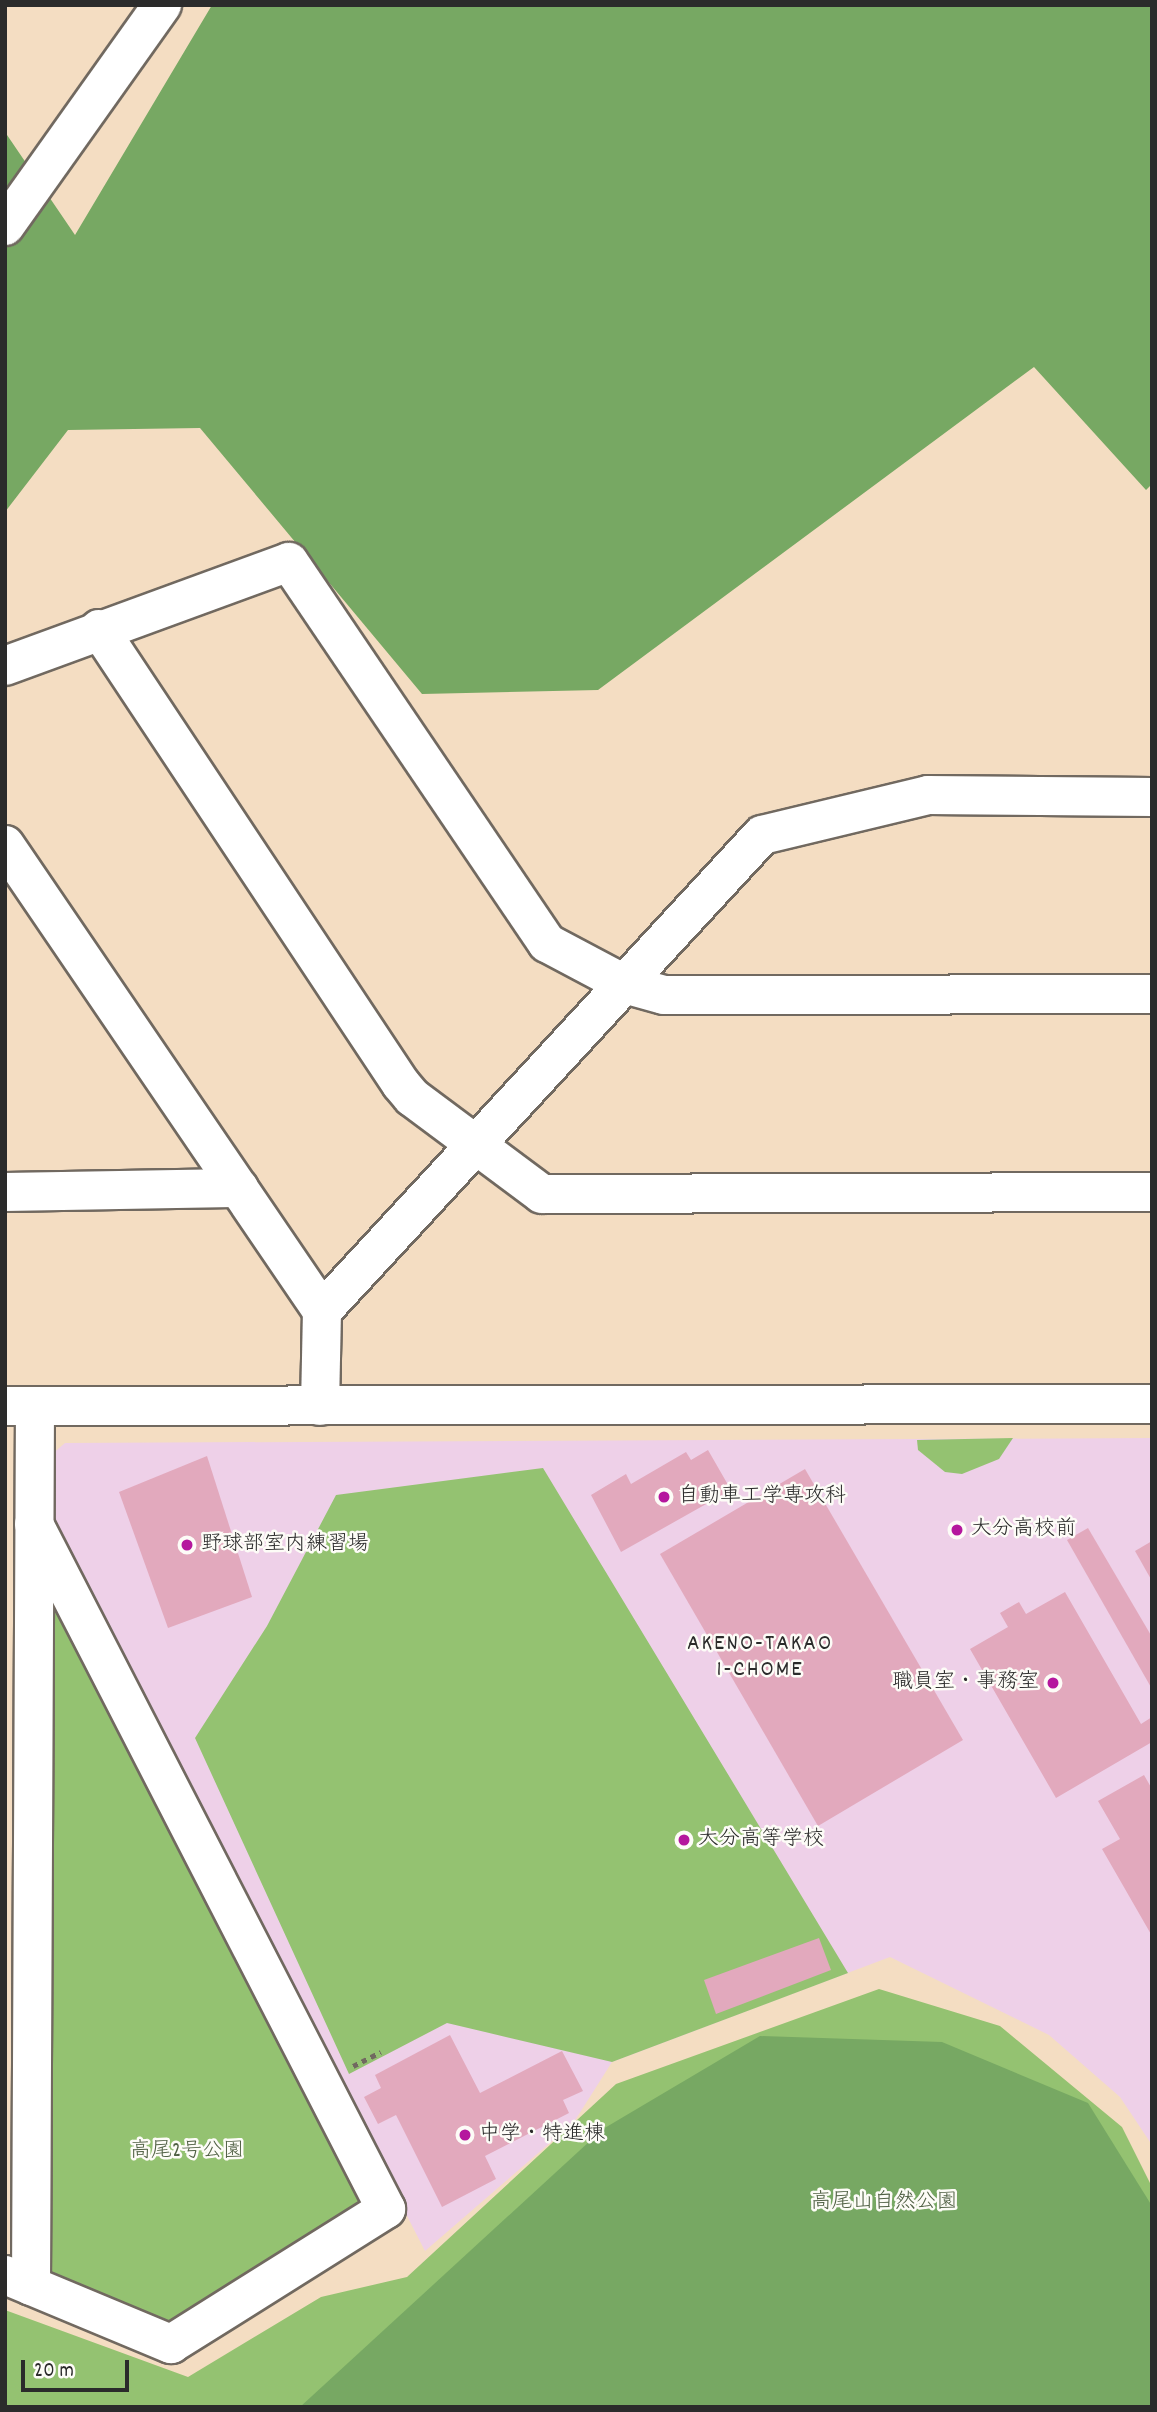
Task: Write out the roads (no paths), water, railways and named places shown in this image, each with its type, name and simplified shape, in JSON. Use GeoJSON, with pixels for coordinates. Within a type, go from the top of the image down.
{"type":"FeatureCollection","features":[{"type":"Feature","properties":{"kind":"street"},"geometry":{"type":"LineString","coordinates":[[5,226],[162,5]]}},
{"type":"Feature","properties":{"kind":"street"},"geometry":{"type":"LineString","coordinates":[[5,666],[99,629],[289,562],[547,943],[624,984],[664,995],[1152,994]]}},
{"type":"Feature","properties":{"kind":"street"},"geometry":{"type":"LineString","coordinates":[[99,629],[401,1084],[542,1194],[1152,1192]]}},
{"type":"Feature","properties":{"kind":"street"},"geometry":{"type":"LineString","coordinates":[[322,1311],[762,835],[928,795],[1152,797]]}},
{"type":"Feature","properties":{"kind":"street"},"geometry":{"type":"LineString","coordinates":[[5,845],[322,1311],[320,1406]]}},
{"type":"Feature","properties":{"kind":"street"},"geometry":{"type":"LineString","coordinates":[[5,1192],[239,1188]]}},
{"type":"Feature","properties":{"kind":"street"},"geometry":{"type":"LineString","coordinates":[[34,1524],[386,2209],[171,2344],[18,2281],[34,1524],[20,1406],[1152,1404]]}},
{"type":"Feature","properties":{"kind":"place","name":"自動車工学専攻科"},"geometry":{"type":"Point","coordinates":[664,1497]}},
{"type":"Feature","properties":{"kind":"place","name":"大分高校前"},"geometry":{"type":"Point","coordinates":[957,1530]}},
{"type":"Feature","properties":{"kind":"place","name":"野球部室内練習場"},"geometry":{"type":"Point","coordinates":[187,1545]}},
{"type":"Feature","properties":{"kind":"place","name":"職員室・事務室"},"geometry":{"type":"Point","coordinates":[1053,1683]}},
{"type":"Feature","properties":{"kind":"place","name":"大分高等学校"},"geometry":{"type":"Point","coordinates":[684,1840]}},
{"type":"Feature","properties":{"kind":"place","name":"中学・特進棟"},"geometry":{"type":"Point","coordinates":[465,2135]}},
{"type":"Feature","properties":{"kind":"district","name":"AKENO-TAKAO 1-CHOME"},"geometry":{"type":"Point","coordinates":[760,1658]}},
{"type":"Feature","properties":{"kind":"park label","name":"高尾2号公園"},"geometry":{"type":"Point","coordinates":[187,2152]}},
{"type":"Feature","properties":{"kind":"park label","name":"高尾山自然公園"},"geometry":{"type":"Point","coordinates":[884,2203]}}]}
